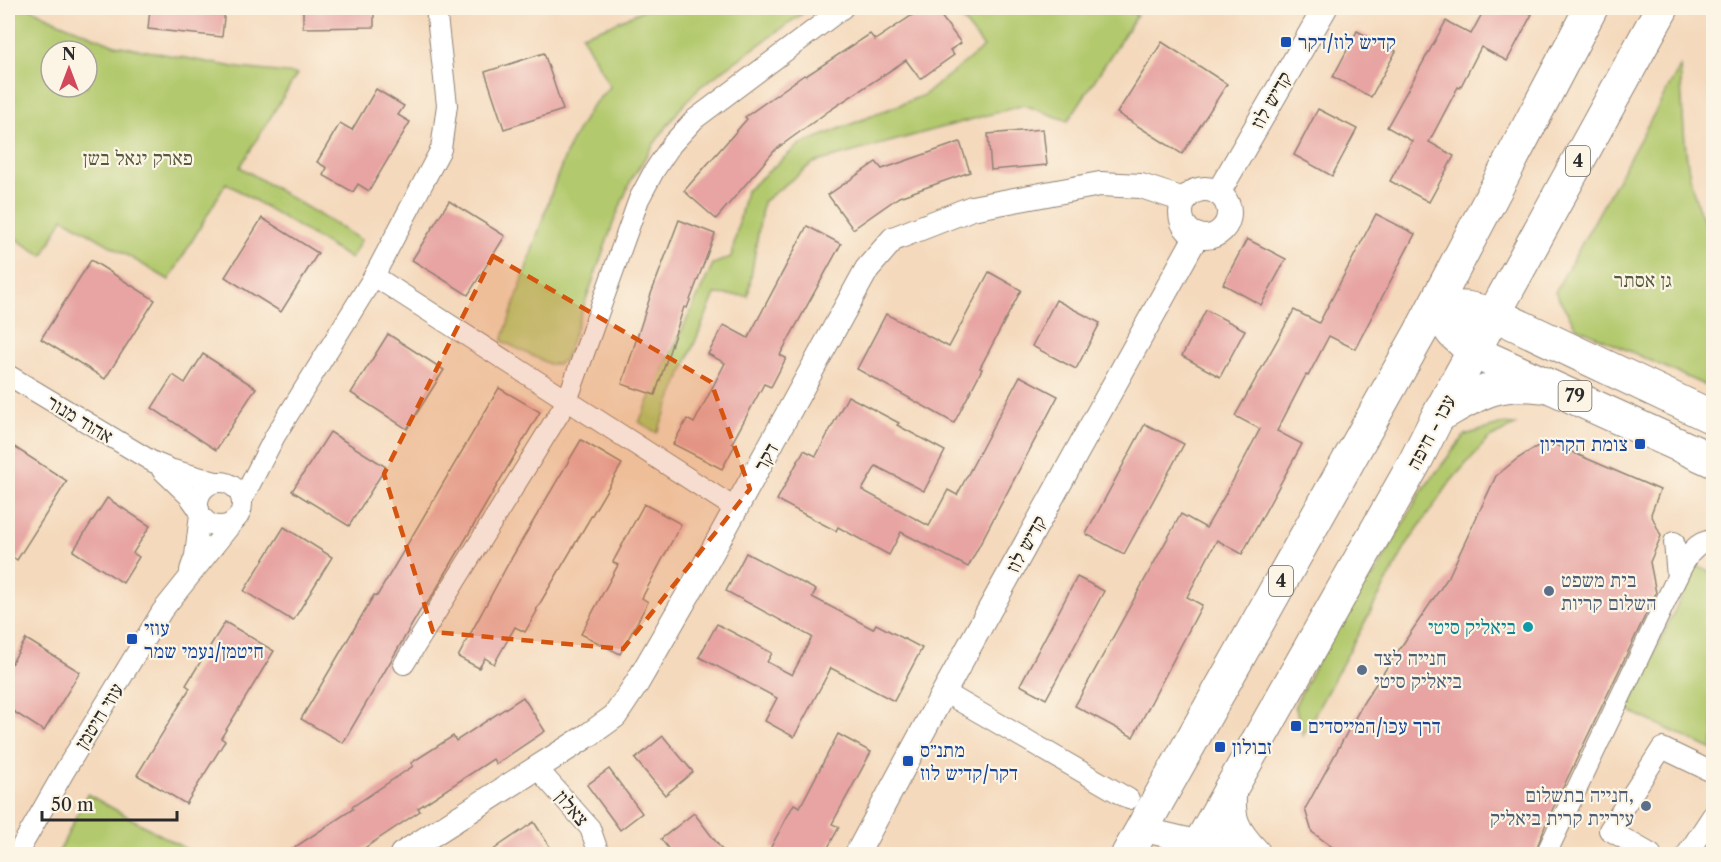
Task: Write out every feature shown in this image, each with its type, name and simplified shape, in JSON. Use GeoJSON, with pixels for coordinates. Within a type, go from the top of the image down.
{"type":"FeatureCollection","features":[{"type":"Feature","properties":{"kind":"highway","name":"4"},"geometry":{"type":"LineString","coordinates":[[1135,842],[1434,307],[1591,8]]}},
{"type":"Feature","properties":{"kind":"highway","name":"עכו - חיפה"},"geometry":{"type":"LineString","coordinates":[[1201,852],[1230,789],[1403,484],[1662,8]]}},
{"type":"Feature","properties":{"kind":"highway"},"geometry":{"type":"LineString","coordinates":[[1531,245],[1523,283],[1524,312],[1534,328],[1549,341]]}},
{"type":"Feature","properties":{"kind":"highway","name":"79"},"geometry":{"type":"LineString","coordinates":[[1434,307],[1466,308],[1494,314],[1713,418]]}},
{"type":"Feature","properties":{"kind":"highway","name":"79"},"geometry":{"type":"LineString","coordinates":[[1434,307],[1453,333],[1474,352],[1713,461]]}},
{"type":"Feature","properties":{"kind":"highway"},"geometry":{"type":"LineString","coordinates":[[1438,416],[1471,397],[1505,385],[1529,385],[1568,393]]}},
{"type":"Feature","properties":{"kind":"highway"},"geometry":{"type":"LineString","coordinates":[[1230,789],[1228,807],[1232,826],[1254,855]]}},
{"type":"Feature","properties":{"kind":"street"},"geometry":{"type":"LineString","coordinates":[[275,436],[258,457],[220,482],[209,485],[202,492],[199,498],[200,512],[205,520],[212,524],[227,525],[239,515],[242,500],[275,436],[374,276],[441,149],[447,105],[436,8]]}},
{"type":"Feature","properties":{"kind":"street"},"geometry":{"type":"LineString","coordinates":[[404,664],[567,401],[639,200],[654,171],[672,144],[695,119],[843,8]]}},
{"type":"Feature","properties":{"kind":"street","name":"קדיש לוז"},"geometry":{"type":"LineString","coordinates":[[1218,193],[1325,8]]}},
{"type":"Feature","properties":{"kind":"street","name":"דקר"},"geometry":{"type":"LineString","coordinates":[[402,855],[590,735],[615,716],[637,683],[736,509],[867,269],[893,239],[972,208],[1100,184],[1141,186],[1184,200]]}},
{"type":"Feature","properties":{"kind":"street"},"geometry":{"type":"LineString","coordinates":[[1203,189],[1218,193],[1227,204],[1228,219],[1219,232],[1205,237],[1191,232],[1182,221],[1184,200],[1189,195],[1203,189]]}},
{"type":"Feature","properties":{"kind":"street","name":"קדיש לוז"},"geometry":{"type":"LineString","coordinates":[[857,855],[944,692],[1197,235]]}},
{"type":"Feature","properties":{"kind":"street"},"geometry":{"type":"LineString","coordinates":[[374,276],[736,509]]}},
{"type":"Feature","properties":{"kind":"street","name":"אהוד מנור"},"geometry":{"type":"LineString","coordinates":[[8,375],[153,462],[170,469],[220,482]]}},
{"type":"Feature","properties":{"kind":"street","name":"אהוד מנור"},"geometry":{"type":"LineString","coordinates":[[153,462],[189,496],[200,512]]}},
{"type":"Feature","properties":{"kind":"street"},"geometry":{"type":"LineString","coordinates":[[220,482],[237,489],[242,500]]}},
{"type":"Feature","properties":{"kind":"street","name":"עוזי חיטמן"},"geometry":{"type":"LineString","coordinates":[[185,581],[195,556],[200,512]]}},
{"type":"Feature","properties":{"kind":"street","name":"עוזי חיטמן"},"geometry":{"type":"LineString","coordinates":[[17,855],[64,771],[162,611],[234,521]]}},
{"type":"Feature","properties":{"kind":"street"},"geometry":{"type":"LineString","coordinates":[[1546,855],[1677,577],[1694,547],[1699,543],[1713,540]]}},
{"type":"Feature","properties":{"kind":"street"},"geometry":{"type":"LineString","coordinates":[[1674,542],[1677,577]]}},
{"type":"Feature","properties":{"kind":"street"},"geometry":{"type":"LineString","coordinates":[[944,692],[1129,799]]}},
{"type":"Feature","properties":{"kind":"street"},"geometry":{"type":"LineString","coordinates":[[1651,855],[1630,849],[1609,830],[1662,748],[1713,773]]}},
{"type":"Feature","properties":{"kind":"street","name":"צאלון"},"geometry":{"type":"LineString","coordinates":[[537,767],[590,828],[599,855]]}},
{"type":"Feature","properties":{"kind":"street"},"geometry":{"type":"LineString","coordinates":[[1687,855],[1713,813]]}},
{"type":"Feature","properties":{"kind":"street"},"geometry":{"type":"LineString","coordinates":[[1135,842],[1201,852]]}},
{"type":"Feature","properties":{"kind":"highlighted area"},"geometry":{"type":"Polygon","coordinates":[[[493,256],[711,382],[750,489],[623,649],[433,632],[384,474],[493,256]]]}},
{"type":"Feature","properties":{"kind":"green space","name":"פארק יגאל בשן"},"geometry":{"type":"Polygon","coordinates":[[[8,8],[30,8],[115,45],[239,68],[297,74],[240,167],[361,240],[351,259],[226,183],[169,280],[63,218],[43,256],[8,234],[8,8]]]}},
{"type":"Feature","properties":{"kind":"green space"},"geometry":{"type":"Polygon","coordinates":[[[647,8],[810,8],[700,87],[679,110],[651,148],[631,180],[614,221],[565,359],[558,364],[549,364],[502,341],[570,144],[591,107],[610,87],[582,35],[611,25],[647,8]]]}},
{"type":"Feature","properties":{"kind":"green space"},"geometry":{"type":"Polygon","coordinates":[[[953,8],[1125,8],[1137,15],[1068,121],[1024,105],[813,163],[763,202],[748,296],[715,294],[657,433],[639,422],[713,264],[731,257],[746,191],[799,145],[924,95],[984,47],[953,8]]]}},
{"type":"Feature","properties":{"kind":"green space","name":"גן אסתר"},"geometry":{"type":"Polygon","coordinates":[[[1680,67],[1686,154],[1690,177],[1695,198],[1713,235],[1713,389],[1576,327],[1555,292],[1680,67]]]}},
{"type":"Feature","properties":{"kind":"green space"},"geometry":{"type":"Polygon","coordinates":[[[1503,424],[1515,425],[1488,439],[1451,481],[1409,541],[1303,736],[1295,705],[1348,602],[1375,574],[1421,492],[1465,435],[1503,424]]]}},
{"type":"Feature","properties":{"kind":"green space"},"geometry":{"type":"Polygon","coordinates":[[[1696,566],[1713,573],[1713,750],[1627,710],[1696,566]]]}},
{"type":"Feature","properties":{"kind":"green space"},"geometry":{"type":"Polygon","coordinates":[[[87,794],[195,854],[58,854],[87,794]]]}},
{"type":"Feature","properties":{"kind":"building"},"geometry":{"type":"Polygon","coordinates":[[[150,8],[225,8],[222,37],[148,29],[150,8]]]}},
{"type":"Feature","properties":{"kind":"building"},"geometry":{"type":"Polygon","coordinates":[[[303,8],[374,8],[374,27],[303,28],[303,8]]]}},
{"type":"Feature","properties":{"kind":"building"},"geometry":{"type":"Polygon","coordinates":[[[923,8],[935,8],[961,43],[950,50],[954,55],[920,79],[906,60],[830,110],[775,150],[716,219],[684,191],[747,119],[745,117],[804,75],[806,76],[870,34],[875,40],[923,8]]]}},
{"type":"Feature","properties":{"kind":"building"},"geometry":{"type":"Polygon","coordinates":[[[1485,8],[1519,8],[1532,14],[1507,61],[1481,47],[1460,88],[1458,87],[1429,142],[1454,156],[1429,202],[1390,181],[1412,141],[1387,127],[1446,21],[1471,34],[1485,8]]]}},
{"type":"Feature","properties":{"kind":"building"},"geometry":{"type":"Polygon","coordinates":[[[1357,31],[1396,51],[1371,97],[1333,77],[1357,31]]]}},
{"type":"Feature","properties":{"kind":"building"},"geometry":{"type":"Polygon","coordinates":[[[1162,42],[1227,84],[1182,154],[1117,113],[1162,42]]]}},
{"type":"Feature","properties":{"kind":"building"},"geometry":{"type":"Polygon","coordinates":[[[544,53],[563,110],[504,129],[485,72],[544,53]]]}},
{"type":"Feature","properties":{"kind":"building"},"geometry":{"type":"Polygon","coordinates":[[[376,89],[404,106],[398,115],[410,122],[369,191],[358,184],[353,192],[323,175],[327,168],[317,162],[340,123],[352,130],[376,89]]]}},
{"type":"Feature","properties":{"kind":"building"},"geometry":{"type":"Polygon","coordinates":[[[1318,109],[1357,129],[1332,176],[1294,155],[1318,109]]]}},
{"type":"Feature","properties":{"kind":"building"},"geometry":{"type":"Polygon","coordinates":[[[1043,129],[1047,165],[991,170],[988,134],[1043,129]]]}},
{"type":"Feature","properties":{"kind":"building"},"geometry":{"type":"Polygon","coordinates":[[[960,142],[970,172],[899,197],[853,229],[828,195],[876,162],[882,169],[960,142]]]}},
{"type":"Feature","properties":{"kind":"building"},"geometry":{"type":"Polygon","coordinates":[[[449,201],[505,236],[468,295],[412,260],[449,201]]]}},
{"type":"Feature","properties":{"kind":"building"},"geometry":{"type":"Polygon","coordinates":[[[1376,214],[1415,234],[1355,349],[1329,336],[1308,376],[1306,375],[1277,431],[1302,444],[1242,554],[1217,540],[1187,597],[1202,605],[1133,737],[1075,706],[1181,514],[1206,528],[1229,488],[1260,429],[1235,416],[1294,310],[1319,323],[1376,214]]]}},
{"type":"Feature","properties":{"kind":"building"},"geometry":{"type":"Polygon","coordinates":[[[262,218],[318,253],[281,312],[225,277],[262,218]]]}},
{"type":"Feature","properties":{"kind":"building"},"geometry":{"type":"Polygon","coordinates":[[[679,220],[715,234],[687,308],[684,307],[655,395],[622,384],[651,294],[679,220]]]}},
{"type":"Feature","properties":{"kind":"building"},"geometry":{"type":"Polygon","coordinates":[[[807,226],[841,244],[780,355],[786,358],[771,387],[764,384],[732,443],[735,445],[722,469],[673,444],[687,419],[694,423],[725,363],[708,354],[724,325],[748,338],[807,226]]]}},
{"type":"Feature","properties":{"kind":"building"},"geometry":{"type":"Polygon","coordinates":[[[1247,239],[1286,259],[1261,305],[1223,284],[1247,239]]]}},
{"type":"Feature","properties":{"kind":"building"},"geometry":{"type":"Polygon","coordinates":[[[91,260],[155,300],[105,379],[41,339],[91,260]]]}},
{"type":"Feature","properties":{"kind":"building"},"geometry":{"type":"Polygon","coordinates":[[[989,272],[1021,290],[954,423],[857,369],[886,314],[949,347],[989,272]]]}},
{"type":"Feature","properties":{"kind":"building"},"geometry":{"type":"Polygon","coordinates":[[[1056,300],[1100,323],[1076,369],[1032,346],[1056,300]]]}},
{"type":"Feature","properties":{"kind":"building"},"geometry":{"type":"Polygon","coordinates":[[[1206,310],[1245,330],[1220,377],[1182,356],[1206,310]]]}},
{"type":"Feature","properties":{"kind":"building"},"geometry":{"type":"Polygon","coordinates":[[[388,334],[444,370],[407,429],[351,393],[388,334]]]}},
{"type":"Feature","properties":{"kind":"building"},"geometry":{"type":"Polygon","coordinates":[[[203,354],[256,388],[216,450],[152,408],[173,375],[185,383],[203,354]]]}},
{"type":"Feature","properties":{"kind":"building"},"geometry":{"type":"Polygon","coordinates":[[[1020,376],[1058,396],[968,567],[901,532],[889,555],[838,527],[836,531],[777,500],[804,450],[816,456],[848,396],[945,451],[924,491],[876,466],[862,490],[929,526],[948,490],[957,495],[1020,376]]]}},
{"type":"Feature","properties":{"kind":"building"},"geometry":{"type":"Polygon","coordinates":[[[499,388],[540,412],[343,743],[301,719],[374,595],[377,596],[499,388]]]}},
{"type":"Feature","properties":{"kind":"building"},"geometry":{"type":"Polygon","coordinates":[[[1145,424],[1184,444],[1124,554],[1086,534],[1145,424]]]}},
{"type":"Feature","properties":{"kind":"building"},"geometry":{"type":"Polygon","coordinates":[[[330,432],[386,467],[349,526],[292,491],[330,432]]]}},
{"type":"Feature","properties":{"kind":"building"},"geometry":{"type":"Polygon","coordinates":[[[581,440],[622,464],[525,632],[515,627],[494,664],[485,658],[479,668],[458,657],[508,564],[581,440]]]}},
{"type":"Feature","properties":{"kind":"building","name":"ביאליק סיטי"},"geometry":{"type":"Polygon","coordinates":[[[1546,441],[1660,490],[1651,514],[1661,536],[1650,562],[1656,593],[1547,821],[1534,855],[1343,855],[1312,832],[1305,809],[1365,700],[1449,576],[1496,476],[1517,459],[1546,441]]]}},
{"type":"Feature","properties":{"kind":"building"},"geometry":{"type":"Polygon","coordinates":[[[8,443],[67,481],[17,560],[8,554],[8,443]]]}},
{"type":"Feature","properties":{"kind":"building"},"geometry":{"type":"Polygon","coordinates":[[[107,498],[150,526],[133,553],[139,557],[123,583],[73,551],[107,498]]]}},
{"type":"Feature","properties":{"kind":"building"},"geometry":{"type":"Polygon","coordinates":[[[644,504],[681,524],[642,598],[648,602],[620,654],[581,634],[618,565],[613,562],[644,504]]]}},
{"type":"Feature","properties":{"kind":"building"},"geometry":{"type":"Polygon","coordinates":[[[284,527],[332,557],[293,621],[244,591],[284,527]]]}},
{"type":"Feature","properties":{"kind":"building"},"geometry":{"type":"Polygon","coordinates":[[[746,553],[816,590],[812,597],[873,629],[876,624],[922,648],[894,701],[831,668],[794,737],[765,721],[777,698],[699,657],[717,624],[772,653],[767,662],[792,675],[812,637],[726,591],[746,553]]]}},
{"type":"Feature","properties":{"kind":"building"},"geometry":{"type":"Polygon","coordinates":[[[1077,577],[1104,591],[1046,699],[1020,685],[1077,577]]]}},
{"type":"Feature","properties":{"kind":"building"},"geometry":{"type":"Polygon","coordinates":[[[225,622],[274,651],[221,738],[225,741],[186,804],[137,775],[190,688],[186,685],[225,622]]]}},
{"type":"Feature","properties":{"kind":"building"},"geometry":{"type":"Polygon","coordinates":[[[26,639],[80,672],[44,731],[8,708],[8,669],[26,639]]]}},
{"type":"Feature","properties":{"kind":"building"},"geometry":{"type":"Polygon","coordinates":[[[523,697],[545,731],[496,764],[493,759],[418,808],[420,811],[354,855],[283,855],[413,766],[411,763],[453,736],[456,741],[523,697]]]}},
{"type":"Feature","properties":{"kind":"building"},"geometry":{"type":"Polygon","coordinates":[[[838,734],[871,752],[832,824],[839,827],[824,855],[785,855],[771,847],[794,804],[800,807],[838,734]]]}},
{"type":"Feature","properties":{"kind":"building"},"geometry":{"type":"Polygon","coordinates":[[[663,736],[693,772],[665,795],[635,759],[663,736]]]}},
{"type":"Feature","properties":{"kind":"building"},"geometry":{"type":"Polygon","coordinates":[[[609,769],[642,813],[620,830],[587,785],[609,769]]]}},
{"type":"Feature","properties":{"kind":"building"},"geometry":{"type":"Polygon","coordinates":[[[694,813],[726,855],[673,855],[661,839],[694,813]]]}},
{"type":"Feature","properties":{"kind":"building"},"geometry":{"type":"Polygon","coordinates":[[[534,822],[555,855],[487,855],[500,845],[534,822]]]}},
{"type":"Feature","properties":{"kind":"place","name":"קדיש לוז/דקר"},"geometry":{"type":"Point","coordinates":[1286,42]}},
{"type":"Feature","properties":{"kind":"place","name":"צומת הקריון"},"geometry":{"type":"Point","coordinates":[1640,444]}},
{"type":"Feature","properties":{"kind":"place","name":"בית משפט השלום קריות"},"geometry":{"type":"Point","coordinates":[1549,591]}},
{"type":"Feature","properties":{"kind":"place","name":"ביאליק סיטי"},"geometry":{"type":"Point","coordinates":[1528,627]}},
{"type":"Feature","properties":{"kind":"place","name":"עוזי חיטמן/נעמי שמר"},"geometry":{"type":"Point","coordinates":[132,639]}},
{"type":"Feature","properties":{"kind":"place","name":"חנייה לצד ביאליק סיטי"},"geometry":{"type":"Point","coordinates":[1362,670]}},
{"type":"Feature","properties":{"kind":"place","name":"דרך עכו/המייסדים"},"geometry":{"type":"Point","coordinates":[1296,726]}},
{"type":"Feature","properties":{"kind":"place","name":"זבולון"},"geometry":{"type":"Point","coordinates":[1220,747]}},
{"type":"Feature","properties":{"kind":"place","name":"מתנ״ס דקר/קדיש לוז"},"geometry":{"type":"Point","coordinates":[908,761]}},
{"type":"Feature","properties":{"kind":"place","name":"חנייה בתשלום, עיריית קרית ביאליק"},"geometry":{"type":"Point","coordinates":[1646,806]}}]}
